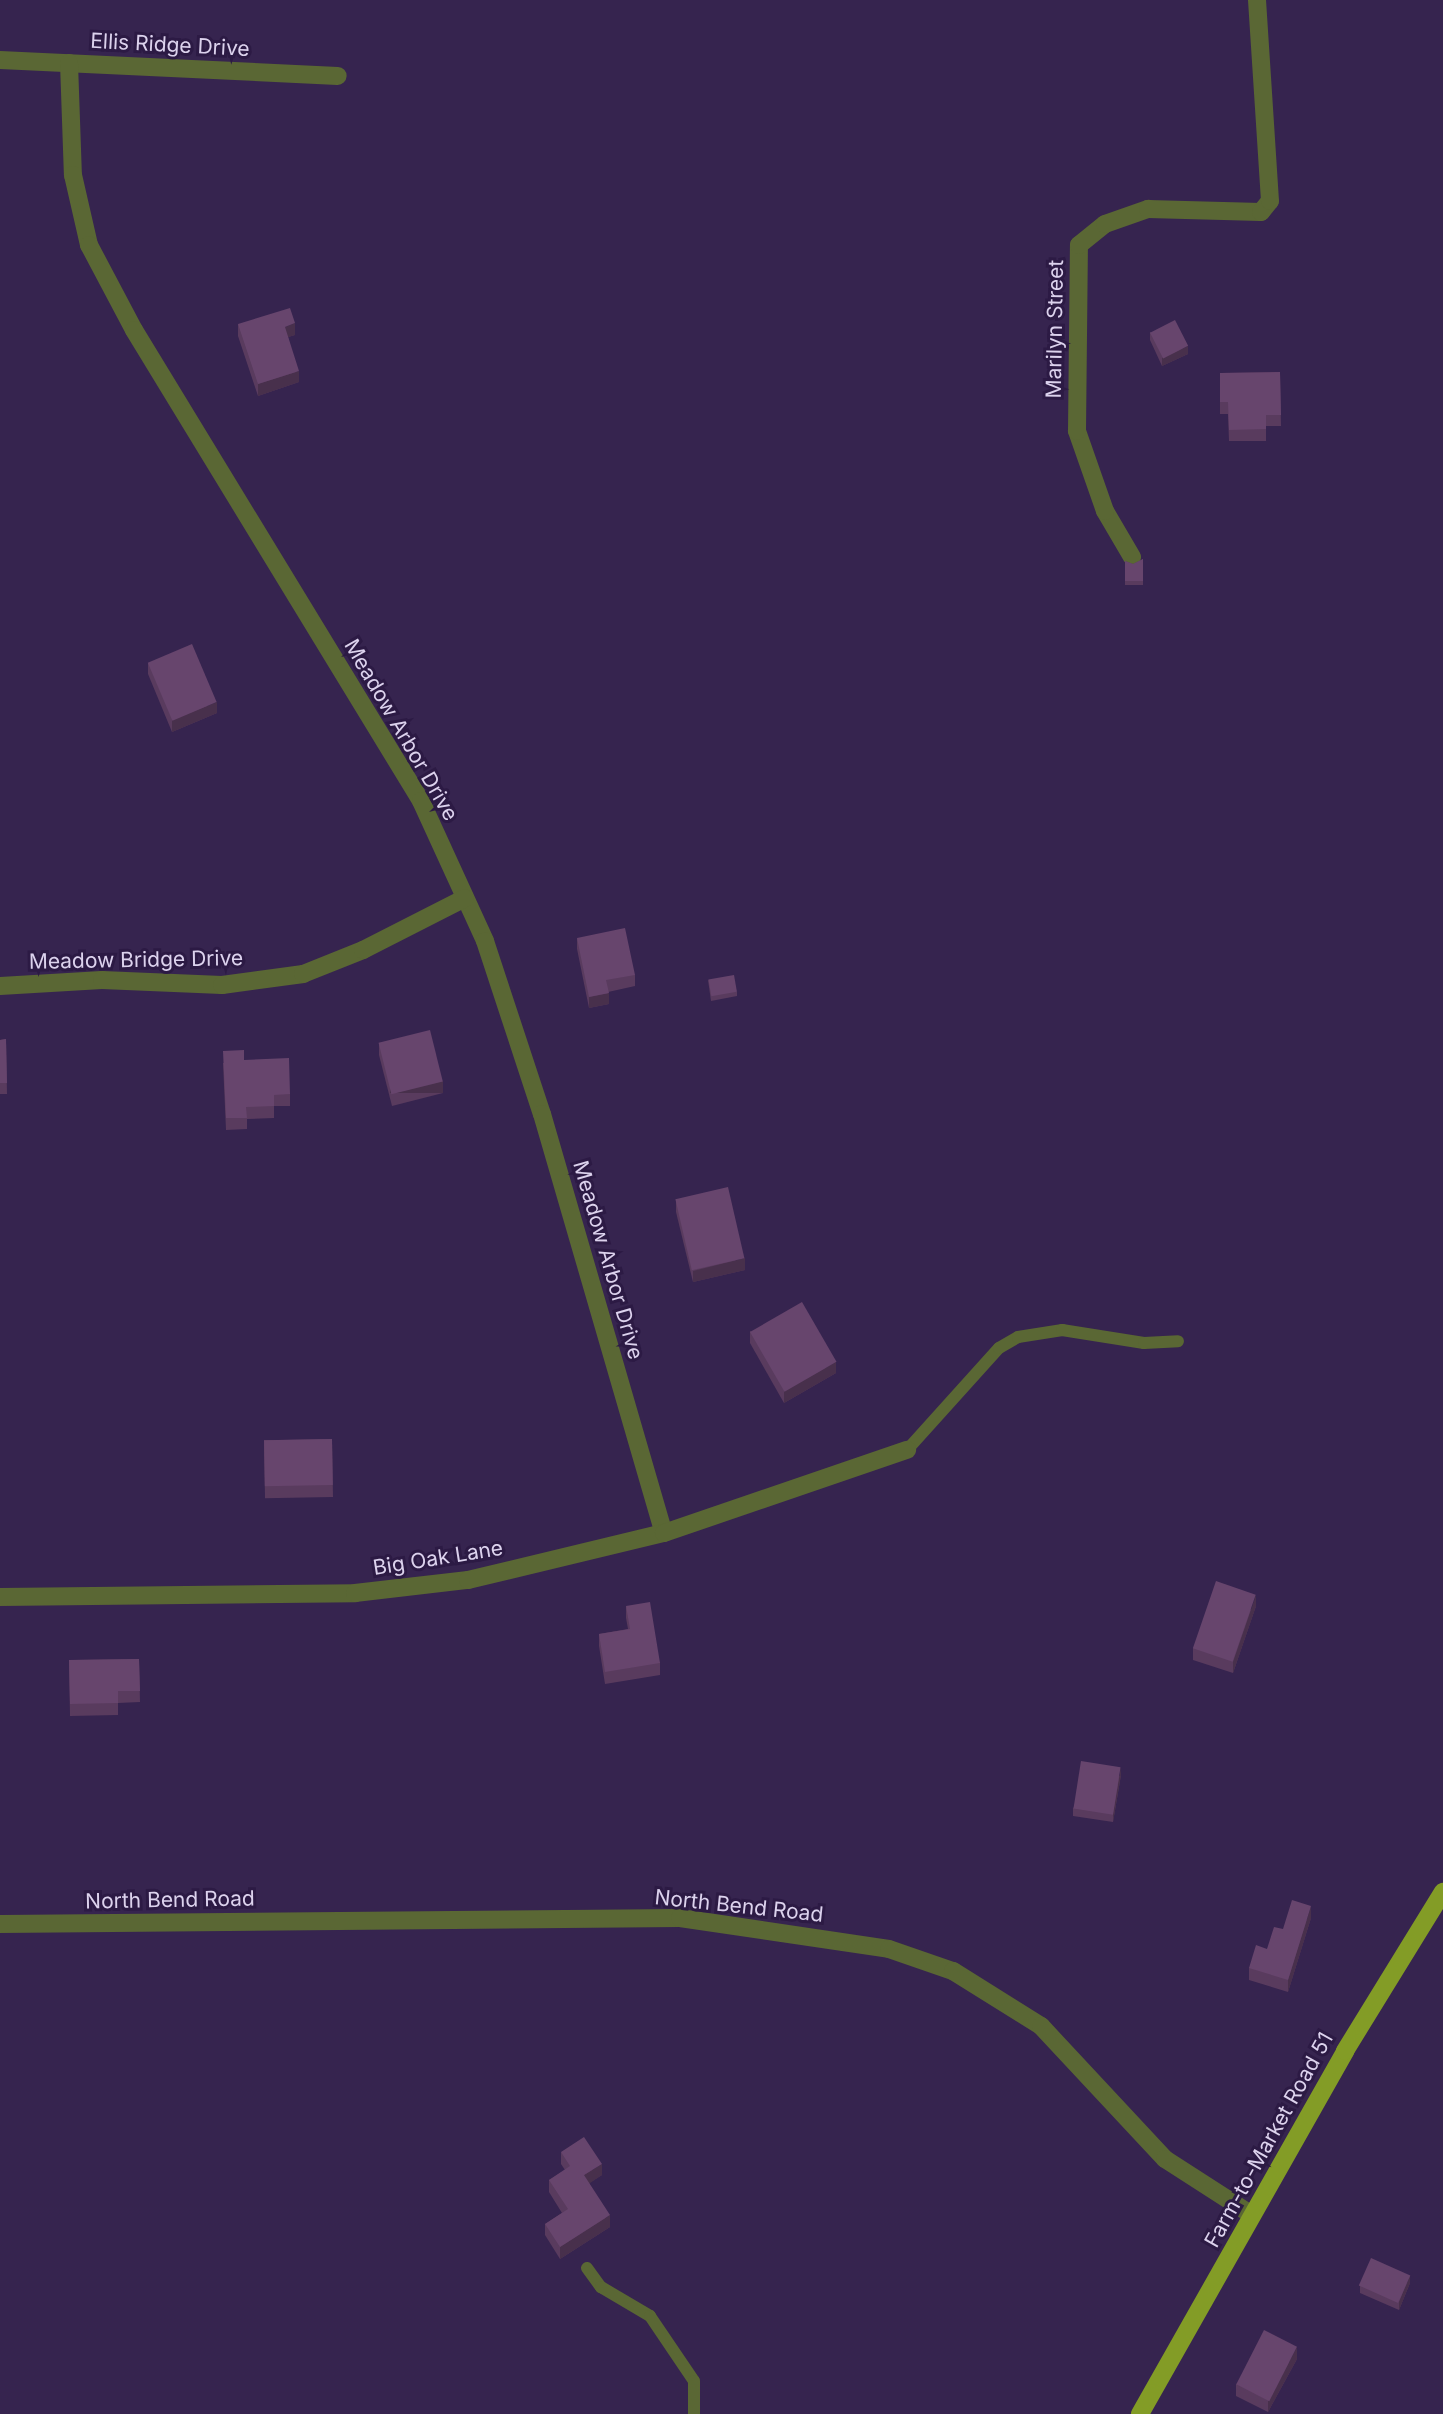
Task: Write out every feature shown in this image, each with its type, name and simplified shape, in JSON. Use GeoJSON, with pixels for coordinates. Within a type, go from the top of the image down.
{"type":"FeatureCollection","features":[{"type":"Feature","properties":{"kind":"main road","name":"Farm-to-Market Road 51"},"geometry":{"type":"LineString","coordinates":[[1140,2414],[1395,1964],[1443,1892]]}},
{"type":"Feature","properties":{"kind":"street","name":"Marilyn Street"},"geometry":{"type":"LineString","coordinates":[[1132,556],[1105,511],[1077,431],[1079,245],[1105,223],[1149,209],[1261,212],[1270,201],[1257,0]]}},
{"type":"Feature","properties":{"kind":"street","name":"Ellis Ridge Drive"},"geometry":{"type":"LineString","coordinates":[[0,60],[338,76]]}},
{"type":"Feature","properties":{"kind":"street","name":"Meadow Arbor Drive"},"geometry":{"type":"LineString","coordinates":[[69,63],[73,175],[89,245],[134,330],[421,801],[485,941],[542,1114],[664,1533]]}},
{"type":"Feature","properties":{"kind":"street","name":"Meadow Bridge Drive"},"geometry":{"type":"LineString","coordinates":[[0,986],[102,980],[222,985],[303,974],[363,950],[465,898]]}},
{"type":"Feature","properties":{"kind":"street","name":"Big Oak Lane"},"geometry":{"type":"LineString","coordinates":[[0,1597],[355,1593],[468,1580],[664,1533],[907,1450]]}},
{"type":"Feature","properties":{"kind":"street","name":"North Bend Road"},"geometry":{"type":"LineString","coordinates":[[0,1924],[680,1918],[889,1949],[953,1971],[1041,2026],[1165,2159],[1252,2215]]}},
{"type":"Feature","properties":{"kind":"lane"},"geometry":{"type":"LineString","coordinates":[[907,1450],[999,1348],[1018,1337],[1062,1330],[1144,1343],[1178,1341]]}},
{"type":"Feature","properties":{"kind":"lane"},"geometry":{"type":"LineString","coordinates":[[587,2268],[601,2287],[650,2316],[694,2381],[694,2414]]}},
{"type":"Feature","properties":{"kind":"building"},"geometry":{"type":"Polygon","coordinates":[[[290,308],[295,323],[285,327],[299,371],[258,384],[238,324],[290,308]]]}},
{"type":"Feature","properties":{"kind":"building"},"geometry":{"type":"Polygon","coordinates":[[[1175,320],[1188,346],[1163,359],[1150,333],[1175,320]]]}},
{"type":"Feature","properties":{"kind":"building"},"geometry":{"type":"Polygon","coordinates":[[[1280,372],[1281,415],[1266,415],[1266,429],[1229,430],[1228,402],[1220,402],[1220,373],[1280,372]]]}},
{"type":"Feature","properties":{"kind":"building"},"geometry":{"type":"Polygon","coordinates":[[[1143,559],[1143,581],[1125,581],[1125,561],[1133,564],[1143,559]]]}},
{"type":"Feature","properties":{"kind":"building"},"geometry":{"type":"Polygon","coordinates":[[[192,644],[217,702],[172,721],[148,663],[192,644]]]}},
{"type":"Feature","properties":{"kind":"building"},"geometry":{"type":"Polygon","coordinates":[[[625,928],[635,975],[606,980],[609,993],[589,997],[577,938],[625,928]]]}},
{"type":"Feature","properties":{"kind":"building"},"geometry":{"type":"Polygon","coordinates":[[[734,975],[737,992],[711,996],[708,980],[734,975]]]}},
{"type":"Feature","properties":{"kind":"building"},"geometry":{"type":"Polygon","coordinates":[[[430,1030],[443,1081],[391,1094],[379,1043],[430,1030]]]}},
{"type":"Feature","properties":{"kind":"building"},"geometry":{"type":"Polygon","coordinates":[[[6,1039],[7,1083],[0,1083],[0,1040],[6,1039]]]}},
{"type":"Feature","properties":{"kind":"building"},"geometry":{"type":"Polygon","coordinates":[[[244,1050],[244,1060],[289,1058],[290,1094],[274,1095],[274,1106],[246,1107],[247,1118],[226,1118],[223,1051],[244,1050]]]}},
{"type":"Feature","properties":{"kind":"building"},"geometry":{"type":"Polygon","coordinates":[[[728,1187],[744,1258],[692,1270],[675,1199],[728,1187]]]}},
{"type":"Feature","properties":{"kind":"building"},"geometry":{"type":"Polygon","coordinates":[[[802,1302],[836,1362],[785,1392],[750,1332],[802,1302]]]}},
{"type":"Feature","properties":{"kind":"building"},"geometry":{"type":"Polygon","coordinates":[[[332,1439],[333,1485],[265,1486],[264,1440],[332,1439]]]}},
{"type":"Feature","properties":{"kind":"building"},"geometry":{"type":"Polygon","coordinates":[[[1216,1581],[1256,1595],[1233,1662],[1193,1648],[1216,1581]]]}},
{"type":"Feature","properties":{"kind":"building"},"geometry":{"type":"Polygon","coordinates":[[[650,1602],[660,1663],[605,1672],[599,1634],[630,1629],[626,1606],[650,1602]]]}},
{"type":"Feature","properties":{"kind":"building"},"geometry":{"type":"Polygon","coordinates":[[[139,1659],[140,1691],[118,1691],[118,1703],[70,1704],[69,1660],[139,1659]]]}},
{"type":"Feature","properties":{"kind":"building"},"geometry":{"type":"Polygon","coordinates":[[[1081,1761],[1121,1767],[1113,1815],[1073,1808],[1081,1761]]]}},
{"type":"Feature","properties":{"kind":"building"},"geometry":{"type":"Polygon","coordinates":[[[1292,1900],[1311,1906],[1288,1980],[1249,1968],[1256,1945],[1267,1949],[1274,1927],[1283,1929],[1292,1900]]]}},
{"type":"Feature","properties":{"kind":"building"},"geometry":{"type":"Polygon","coordinates":[[[584,2137],[602,2164],[584,2175],[610,2215],[560,2247],[545,2224],[568,2209],[549,2180],[570,2166],[561,2152],[584,2137]]]}},
{"type":"Feature","properties":{"kind":"building"},"geometry":{"type":"Polygon","coordinates":[[[1371,2258],[1410,2275],[1398,2303],[1359,2285],[1371,2258]]]}},
{"type":"Feature","properties":{"kind":"building"},"geometry":{"type":"Polygon","coordinates":[[[1264,2330],[1297,2347],[1269,2401],[1236,2384],[1264,2330]]]}}]}
